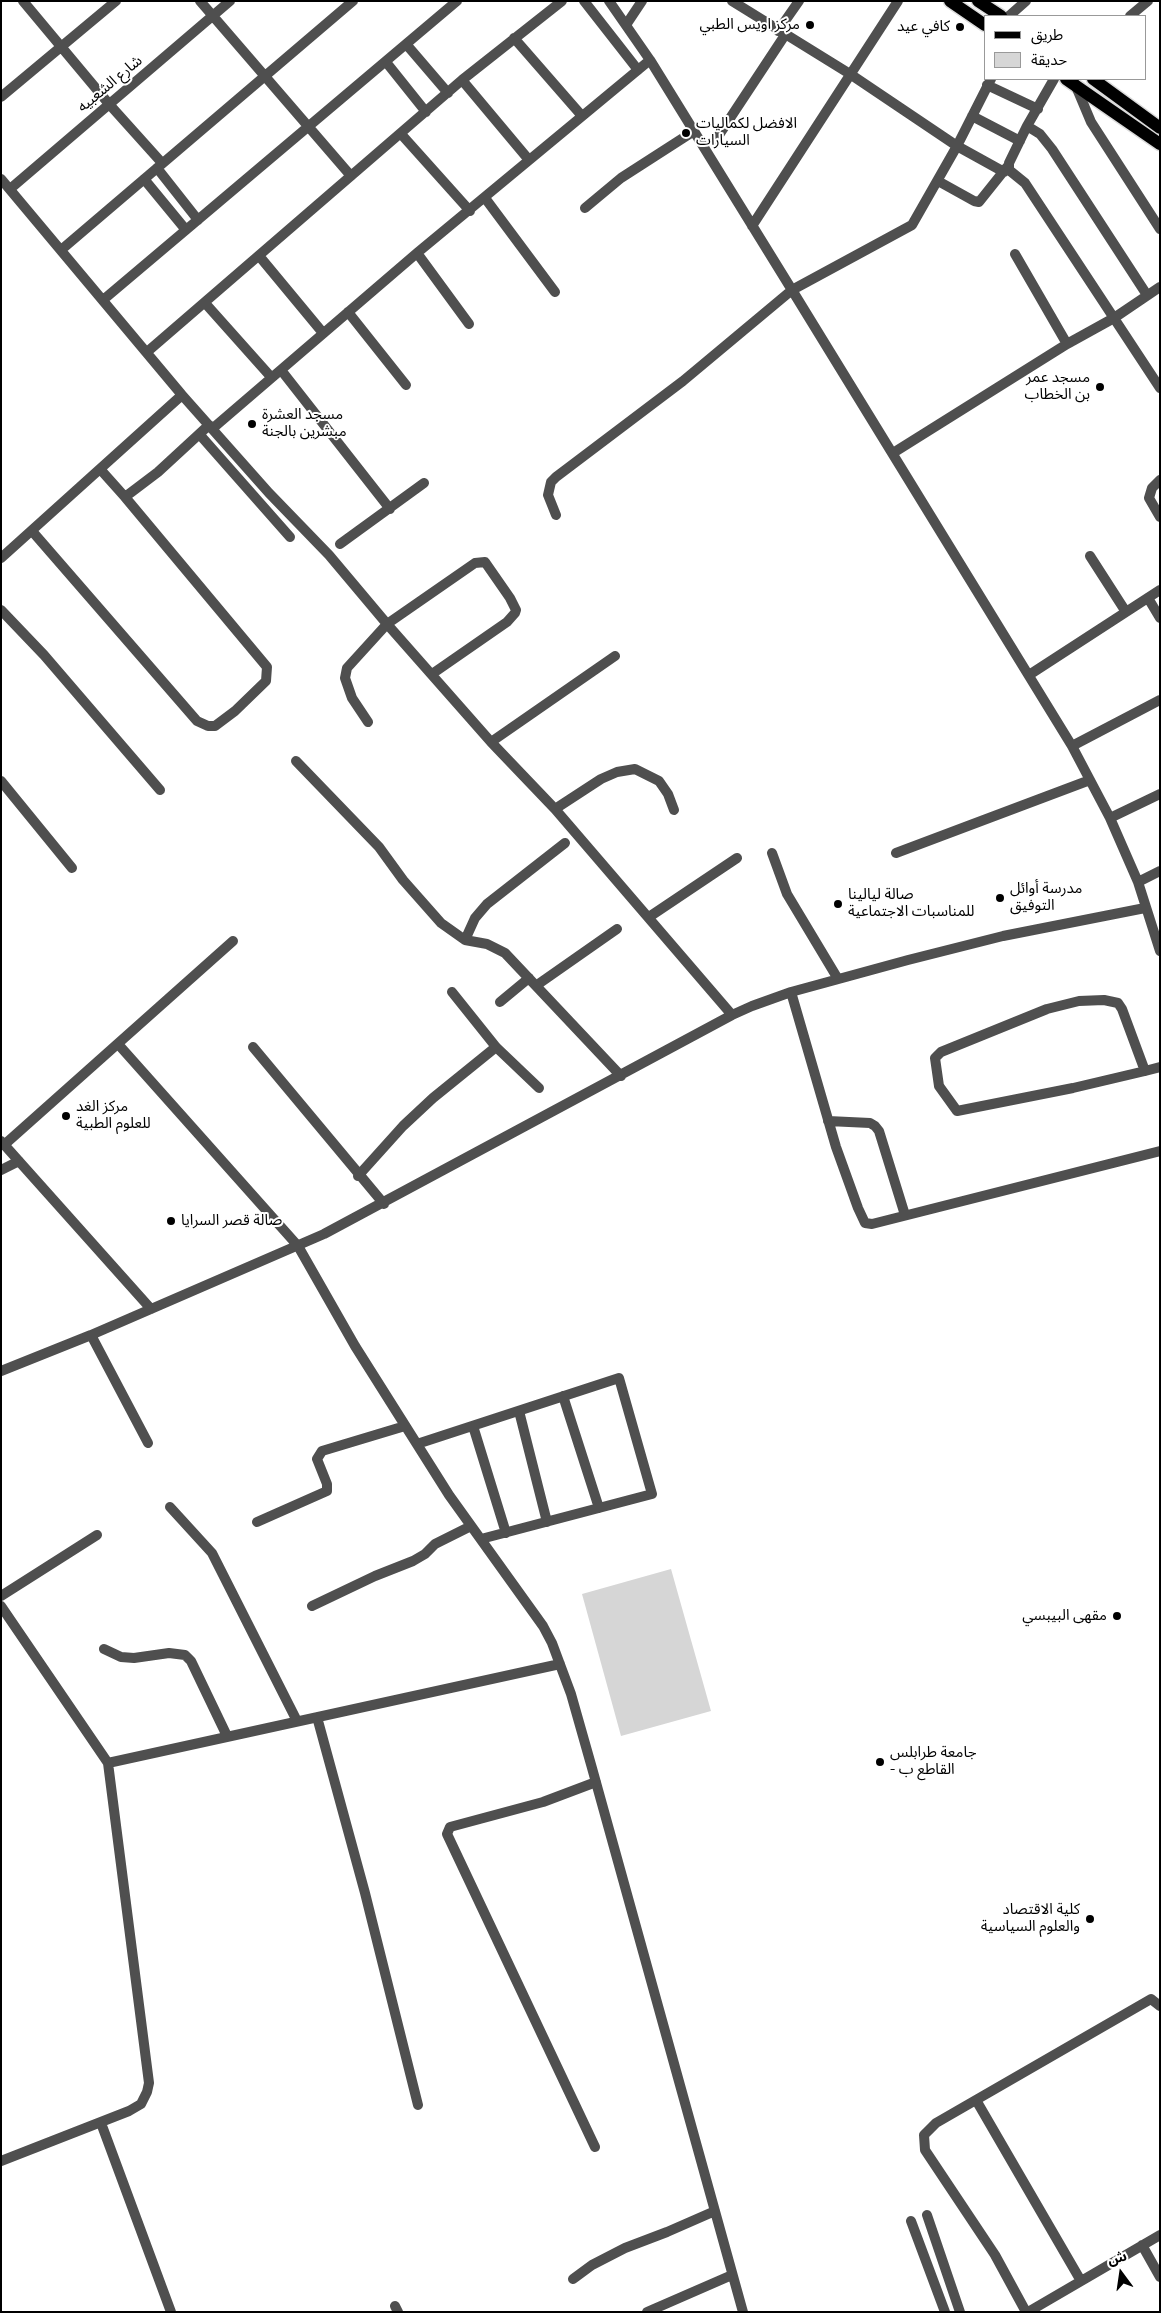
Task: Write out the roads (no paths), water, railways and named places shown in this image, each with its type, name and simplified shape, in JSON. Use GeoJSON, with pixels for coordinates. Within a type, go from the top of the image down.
{"type":"FeatureCollection","features":[{"type":"Feature","properties":{"kind":"main road"},"geometry":{"type":"LineString","coordinates":[[950,1],[984,24]]}},
{"type":"Feature","properties":{"kind":"main road"},"geometry":{"type":"LineString","coordinates":[[978,1],[999,15]]}},
{"type":"Feature","properties":{"kind":"main road"},"geometry":{"type":"LineString","coordinates":[[1094,80],[1160,128]]}},
{"type":"Feature","properties":{"kind":"main road"},"geometry":{"type":"LineString","coordinates":[[1070,82],[1159,145]]}},
{"type":"Feature","properties":{"kind":"street"},"geometry":{"type":"LineString","coordinates":[[23,1],[160,166],[198,220]]}},
{"type":"Feature","properties":{"kind":"street"},"geometry":{"type":"LineString","coordinates":[[1,97],[116,1]]}},
{"type":"Feature","properties":{"kind":"street"},"geometry":{"type":"LineString","coordinates":[[200,1],[351,176]]}},
{"type":"Feature","properties":{"kind":"street","name":"شارع الشعبيه"},"geometry":{"type":"LineString","coordinates":[[10,189],[230,1]]}},
{"type":"Feature","properties":{"kind":"street"},"geometry":{"type":"LineString","coordinates":[[61,250],[353,1]]}},
{"type":"Feature","properties":{"kind":"street"},"geometry":{"type":"LineString","coordinates":[[103,300],[457,1]]}},
{"type":"Feature","properties":{"kind":"street"},"geometry":{"type":"LineString","coordinates":[[147,352],[260,257],[462,80],[562,1]]}},
{"type":"Feature","properties":{"kind":"street"},"geometry":{"type":"LineString","coordinates":[[584,1],[638,70]]}},
{"type":"Feature","properties":{"kind":"street"},"geometry":{"type":"LineString","coordinates":[[609,1],[650,60],[1072,746],[1110,818],[1138,882],[1160,951]]}},
{"type":"Feature","properties":{"kind":"street"},"geometry":{"type":"LineString","coordinates":[[626,25],[642,1]]}},
{"type":"Feature","properties":{"kind":"street"},"geometry":{"type":"LineString","coordinates":[[732,1],[850,74],[957,146],[1006,169],[1025,183],[1160,388]]}},
{"type":"Feature","properties":{"kind":"street"},"geometry":{"type":"LineString","coordinates":[[715,142],[782,33],[799,1]]}},
{"type":"Feature","properties":{"kind":"street"},"geometry":{"type":"LineString","coordinates":[[752,226],[898,1]]}},
{"type":"Feature","properties":{"kind":"street"},"geometry":{"type":"LineString","coordinates":[[1010,15],[1026,1]]}},
{"type":"Feature","properties":{"kind":"street"},"geometry":{"type":"LineString","coordinates":[[1131,15],[1148,1]]}},
{"type":"Feature","properties":{"kind":"street"},"geometry":{"type":"LineString","coordinates":[[514,38],[582,116]]}},
{"type":"Feature","properties":{"kind":"street"},"geometry":{"type":"LineString","coordinates":[[406,44],[448,93]]}},
{"type":"Feature","properties":{"kind":"street"},"geometry":{"type":"LineString","coordinates":[[125,497],[281,370],[417,253],[650,60]]}},
{"type":"Feature","properties":{"kind":"street"},"geometry":{"type":"LineString","coordinates":[[386,62],[426,112]]}},
{"type":"Feature","properties":{"kind":"street"},"geometry":{"type":"LineString","coordinates":[[462,80],[529,160]]}},
{"type":"Feature","properties":{"kind":"street"},"geometry":{"type":"LineString","coordinates":[[938,181],[979,202],[1006,169],[1027,126],[1053,80]]}},
{"type":"Feature","properties":{"kind":"street"},"geometry":{"type":"LineString","coordinates":[[556,515],[548,495],[552,482],[556,477],[683,381],[792,290],[912,225],[957,146],[989,82],[1038,109]]}},
{"type":"Feature","properties":{"kind":"street"},"geometry":{"type":"LineString","coordinates":[[1070,82],[1091,122],[1160,229]]}},
{"type":"Feature","properties":{"kind":"street"},"geometry":{"type":"LineString","coordinates":[[972,116],[1020,141]]}},
{"type":"Feature","properties":{"kind":"street"},"geometry":{"type":"LineString","coordinates":[[1027,126],[1040,134],[1052,149],[1147,295]]}},
{"type":"Feature","properties":{"kind":"street"},"geometry":{"type":"LineString","coordinates":[[585,208],[621,178],[694,131]]}},
{"type":"Feature","properties":{"kind":"street"},"geometry":{"type":"LineString","coordinates":[[401,134],[470,211]]}},
{"type":"Feature","properties":{"kind":"street"},"geometry":{"type":"LineString","coordinates":[[1,179],[182,395],[329,555],[386,624],[491,742],[555,808],[732,1015]]}},
{"type":"Feature","properties":{"kind":"street"},"geometry":{"type":"LineString","coordinates":[[144,179],[186,230]]}},
{"type":"Feature","properties":{"kind":"street"},"geometry":{"type":"LineString","coordinates":[[485,198],[555,292]]}},
{"type":"Feature","properties":{"kind":"street"},"geometry":{"type":"LineString","coordinates":[[417,253],[468,324]]}},
{"type":"Feature","properties":{"kind":"street"},"geometry":{"type":"LineString","coordinates":[[1015,254],[1067,344]]}},
{"type":"Feature","properties":{"kind":"street"},"geometry":{"type":"LineString","coordinates":[[260,257],[324,333]]}},
{"type":"Feature","properties":{"kind":"street"},"geometry":{"type":"LineString","coordinates":[[893,453],[1067,344],[1114,318],[1160,287]]}},
{"type":"Feature","properties":{"kind":"street"},"geometry":{"type":"LineString","coordinates":[[205,304],[271,377]]}},
{"type":"Feature","properties":{"kind":"street"},"geometry":{"type":"LineString","coordinates":[[348,312],[406,386]]}},
{"type":"Feature","properties":{"kind":"street"},"geometry":{"type":"LineString","coordinates":[[281,370],[390,509]]}},
{"type":"Feature","properties":{"kind":"street"},"geometry":{"type":"LineString","coordinates":[[1,558],[182,395]]}},
{"type":"Feature","properties":{"kind":"street"},"geometry":{"type":"LineString","coordinates":[[200,435],[290,537]]}},
{"type":"Feature","properties":{"kind":"street"},"geometry":{"type":"LineString","coordinates":[[32,531],[197,721],[208,726],[215,726],[236,711],[266,681],[267,667],[100,469]]}},
{"type":"Feature","properties":{"kind":"street"},"geometry":{"type":"LineString","coordinates":[[1160,480],[1152,488],[1149,498],[1160,517]]}},
{"type":"Feature","properties":{"kind":"street"},"geometry":{"type":"LineString","coordinates":[[340,544],[424,483]]}},
{"type":"Feature","properties":{"kind":"street"},"geometry":{"type":"LineString","coordinates":[[1090,556],[1126,612]]}},
{"type":"Feature","properties":{"kind":"street"},"geometry":{"type":"LineString","coordinates":[[368,722],[352,698],[345,678],[347,668],[386,624],[475,563],[481,561],[488,565],[514,604],[515,613],[507,622],[432,674]]}},
{"type":"Feature","properties":{"kind":"street"},"geometry":{"type":"LineString","coordinates":[[1029,675],[1160,590]]}},
{"type":"Feature","properties":{"kind":"street"},"geometry":{"type":"LineString","coordinates":[[1148,598],[1160,618]]}},
{"type":"Feature","properties":{"kind":"street"},"geometry":{"type":"LineString","coordinates":[[1,610],[44,655],[160,790]]}},
{"type":"Feature","properties":{"kind":"street"},"geometry":{"type":"LineString","coordinates":[[491,742],[615,656]]}},
{"type":"Feature","properties":{"kind":"street"},"geometry":{"type":"LineString","coordinates":[[1072,746],[1160,700]]}},
{"type":"Feature","properties":{"kind":"street"},"geometry":{"type":"LineString","coordinates":[[296,761],[379,847],[403,880],[441,923],[465,940],[487,944],[505,953],[538,985],[577,1031],[621,1076]]}},
{"type":"Feature","properties":{"kind":"street"},"geometry":{"type":"LineString","coordinates":[[555,808],[601,779],[617,772],[635,769],[659,781],[668,794],[674,810]]}},
{"type":"Feature","properties":{"kind":"street"},"geometry":{"type":"LineString","coordinates":[[896,853],[1090,780]]}},
{"type":"Feature","properties":{"kind":"street"},"geometry":{"type":"LineString","coordinates":[[1,782],[72,868]]}},
{"type":"Feature","properties":{"kind":"street"},"geometry":{"type":"LineString","coordinates":[[1110,818],[1160,794]]}},
{"type":"Feature","properties":{"kind":"street"},"geometry":{"type":"LineString","coordinates":[[465,940],[475,918],[487,904],[565,843]]}},
{"type":"Feature","properties":{"kind":"street"},"geometry":{"type":"LineString","coordinates":[[772,853],[788,894],[838,979]]}},
{"type":"Feature","properties":{"kind":"street"},"geometry":{"type":"LineString","coordinates":[[649,917],[737,858]]}},
{"type":"Feature","properties":{"kind":"street"},"geometry":{"type":"LineString","coordinates":[[1138,882],[1160,871]]}},
{"type":"Feature","properties":{"kind":"street"},"geometry":{"type":"LineString","coordinates":[[1,1371],[91,1335],[298,1246],[384,1204],[732,1015],[791,992],[1003,936],[1145,908]]}},
{"type":"Feature","properties":{"kind":"street"},"geometry":{"type":"LineString","coordinates":[[538,985],[617,928]]}},
{"type":"Feature","properties":{"kind":"street"},"geometry":{"type":"LineString","coordinates":[[152,1309],[3,1143],[118,1044],[233,941]]}},
{"type":"Feature","properties":{"kind":"street"},"geometry":{"type":"LineString","coordinates":[[500,1002],[529,978]]}},
{"type":"Feature","properties":{"kind":"street"},"geometry":{"type":"LineString","coordinates":[[452,992],[496,1047],[539,1088]]}},
{"type":"Feature","properties":{"kind":"street"},"geometry":{"type":"LineString","coordinates":[[791,992],[828,1121],[863,1220],[872,1224],[1160,1151]]}},
{"type":"Feature","properties":{"kind":"street"},"geometry":{"type":"LineString","coordinates":[[1145,1071],[1122,1009],[1118,1003],[1104,1000],[1079,1001],[1047,1009],[941,1052],[935,1058],[939,1086],[957,1111],[1160,1068]]}},
{"type":"Feature","properties":{"kind":"street"},"geometry":{"type":"LineString","coordinates":[[118,1044],[298,1246],[327,1299],[405,1426],[470,1526],[543,1626],[560,1664],[596,1782],[743,2312]]}},
{"type":"Feature","properties":{"kind":"street"},"geometry":{"type":"LineString","coordinates":[[253,1047],[358,1176],[384,1204]]}},
{"type":"Feature","properties":{"kind":"street"},"geometry":{"type":"LineString","coordinates":[[358,1176],[421,1109],[496,1047]]}},
{"type":"Feature","properties":{"kind":"street"},"geometry":{"type":"LineString","coordinates":[[828,1121],[870,1123],[875,1126],[879,1131],[904,1215]]}},
{"type":"Feature","properties":{"kind":"street"},"geometry":{"type":"LineString","coordinates":[[1,1170],[19,1161]]}},
{"type":"Feature","properties":{"kind":"street"},"geometry":{"type":"LineString","coordinates":[[91,1335],[148,1443]]}},
{"type":"Feature","properties":{"kind":"street"},"geometry":{"type":"LineString","coordinates":[[417,1444],[619,1378],[652,1494],[481,1539]]}},
{"type":"Feature","properties":{"kind":"street"},"geometry":{"type":"LineString","coordinates":[[563,1396],[599,1508]]}},
{"type":"Feature","properties":{"kind":"street"},"geometry":{"type":"LineString","coordinates":[[519,1411],[547,1522]]}},
{"type":"Feature","properties":{"kind":"street"},"geometry":{"type":"LineString","coordinates":[[257,1522],[327,1491],[327,1484],[317,1458],[322,1451],[405,1426]]}},
{"type":"Feature","properties":{"kind":"street"},"geometry":{"type":"LineString","coordinates":[[473,1426],[506,1533]]}},
{"type":"Feature","properties":{"kind":"street"},"geometry":{"type":"LineString","coordinates":[[170,1507],[212,1553],[297,1721]]}},
{"type":"Feature","properties":{"kind":"street"},"geometry":{"type":"LineString","coordinates":[[312,1606],[375,1576],[413,1562],[435,1544],[470,1526]]}},
{"type":"Feature","properties":{"kind":"street"},"geometry":{"type":"LineString","coordinates":[[1,1596],[97,1535]]}},
{"type":"Feature","properties":{"kind":"street"},"geometry":{"type":"LineString","coordinates":[[1,1606],[108,1763],[149,2083],[141,2104],[129,2112],[1,2161]]}},
{"type":"Feature","properties":{"kind":"street"},"geometry":{"type":"LineString","coordinates":[[104,1649],[121,1657],[134,1658],[169,1652],[185,1655],[191,1661],[227,1736]]}},
{"type":"Feature","properties":{"kind":"street"},"geometry":{"type":"LineString","coordinates":[[108,1763],[560,1664]]}},
{"type":"Feature","properties":{"kind":"street"},"geometry":{"type":"LineString","coordinates":[[318,1718],[365,1893],[418,2105]]}},
{"type":"Feature","properties":{"kind":"street"},"geometry":{"type":"LineString","coordinates":[[595,2147],[447,1834],[450,1827],[543,1802],[596,1782]]}},
{"type":"Feature","properties":{"kind":"street"},"geometry":{"type":"LineString","coordinates":[[1160,2006],[1151,1999],[976,2100],[936,2124],[924,2135],[925,2150],[995,2255],[1027,2312],[1160,2235]]}},
{"type":"Feature","properties":{"kind":"street"},"geometry":{"type":"LineString","coordinates":[[976,2100],[1082,2280]]}},
{"type":"Feature","properties":{"kind":"street"},"geometry":{"type":"LineString","coordinates":[[101,2123],[171,2312]]}},
{"type":"Feature","properties":{"kind":"street"},"geometry":{"type":"LineString","coordinates":[[573,2279],[592,2265],[625,2248],[714,2211]]}},
{"type":"Feature","properties":{"kind":"street"},"geometry":{"type":"LineString","coordinates":[[927,2216],[960,2312]]}},
{"type":"Feature","properties":{"kind":"street"},"geometry":{"type":"LineString","coordinates":[[911,2221],[945,2312]]}},
{"type":"Feature","properties":{"kind":"street"},"geometry":{"type":"LineString","coordinates":[[1142,2245],[1160,2277]]}},
{"type":"Feature","properties":{"kind":"street"},"geometry":{"type":"LineString","coordinates":[[647,2312],[732,2275]]}},
{"type":"Feature","properties":{"kind":"place","name":"مركز اويس الطبي"},"geometry":{"type":"Point","coordinates":[810,25]}},
{"type":"Feature","properties":{"kind":"place","name":"كافي عيد"},"geometry":{"type":"Point","coordinates":[960,27]}},
{"type":"Feature","properties":{"kind":"place","name":"الافضل لكماليات السيارات"},"geometry":{"type":"Point","coordinates":[686,133]}},
{"type":"Feature","properties":{"kind":"place","name":"مسجد عمر بن الخطاب"},"geometry":{"type":"Point","coordinates":[1100,387]}},
{"type":"Feature","properties":{"kind":"place","name":"مسجد العشرة مبشرين بالجنة"},"geometry":{"type":"Point","coordinates":[252,424]}},
{"type":"Feature","properties":{"kind":"place","name":"مدرسة أوائل التوفيق"},"geometry":{"type":"Point","coordinates":[1000,898]}},
{"type":"Feature","properties":{"kind":"place","name":"صالة ليالينا للمناسبات الاجتماعية"},"geometry":{"type":"Point","coordinates":[838,904]}},
{"type":"Feature","properties":{"kind":"place","name":"مركز الغد للعلوم الطبية"},"geometry":{"type":"Point","coordinates":[66,1116]}},
{"type":"Feature","properties":{"kind":"place","name":"صالة قصر السرايا"},"geometry":{"type":"Point","coordinates":[171,1221]}},
{"type":"Feature","properties":{"kind":"place","name":"مقهى البيبسي"},"geometry":{"type":"Point","coordinates":[1117,1616]}},
{"type":"Feature","properties":{"kind":"place","name":"جامعة طرابلس - القاطع ب"},"geometry":{"type":"Point","coordinates":[880,1762]}},
{"type":"Feature","properties":{"kind":"place","name":"كلية الاقتصاد والعلوم السياسية"},"geometry":{"type":"Point","coordinates":[1090,1919]}}]}
